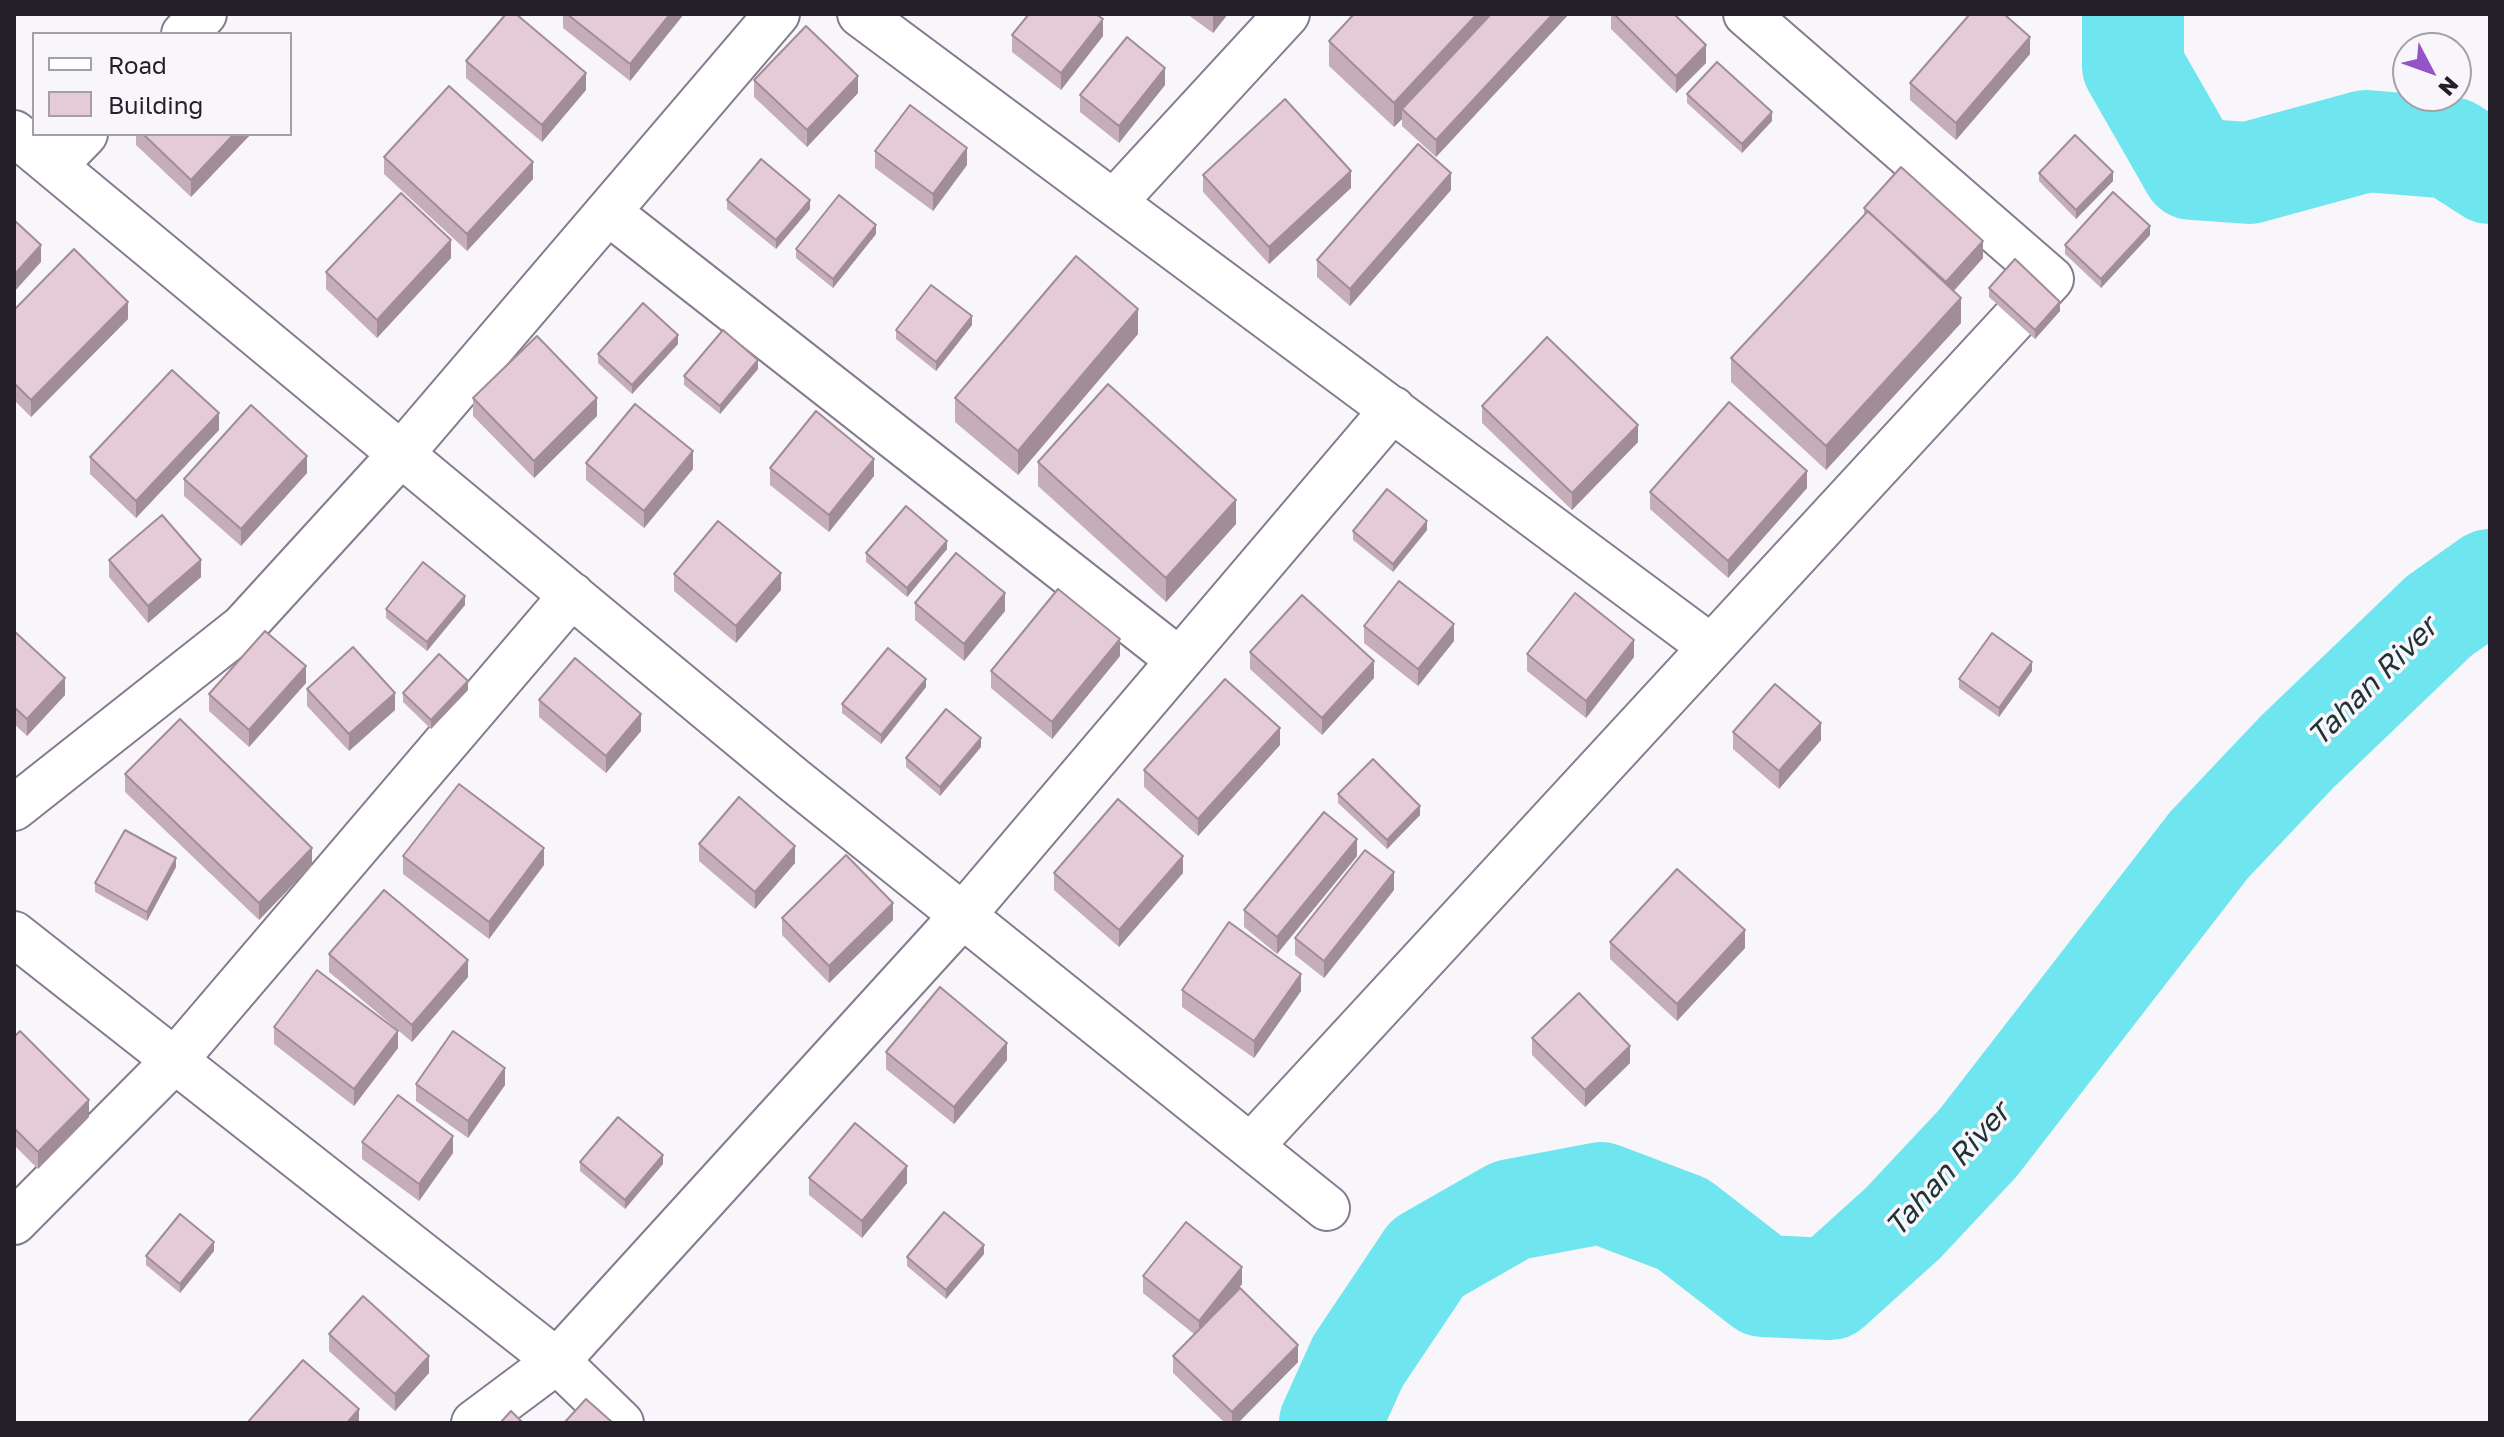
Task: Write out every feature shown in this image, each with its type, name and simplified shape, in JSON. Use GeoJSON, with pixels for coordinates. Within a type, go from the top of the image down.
{"type":"FeatureCollection","features":[{"type":"Feature","properties":{"kind":"street"},"geometry":{"type":"LineString","coordinates":[[186,32],[204,14]]}},
{"type":"Feature","properties":{"kind":"street"},"geometry":{"type":"LineString","coordinates":[[14,808],[243,627],[401,454],[777,14]]}},
{"type":"Feature","properties":{"kind":"street"},"geometry":{"type":"LineString","coordinates":[[860,14],[1711,647]]}},
{"type":"Feature","properties":{"kind":"street"},"geometry":{"type":"LineString","coordinates":[[1114,202],[1287,14]]}},
{"type":"Feature","properties":{"kind":"street"},"geometry":{"type":"LineString","coordinates":[[1251,1146],[2051,279],[1746,14]]}},
{"type":"Feature","properties":{"kind":"street"},"geometry":{"type":"LineString","coordinates":[[14,133],[794,780],[1327,1208]]}},
{"type":"Feature","properties":{"kind":"street"},"geometry":{"type":"LineString","coordinates":[[54,166],[83,136]]}},
{"type":"Feature","properties":{"kind":"street"},"geometry":{"type":"LineString","coordinates":[[608,212],[1179,660]]}},
{"type":"Feature","properties":{"kind":"street"},"geometry":{"type":"LineString","coordinates":[[474,1423],[557,1361],[963,915],[1393,409]]}},
{"type":"Feature","properties":{"kind":"street"},"geometry":{"type":"LineString","coordinates":[[14,1222],[175,1060],[572,595]]}},
{"type":"Feature","properties":{"kind":"street"},"geometry":{"type":"LineString","coordinates":[[14,934],[557,1361],[621,1423]]}},
{"type":"Feature","properties":{"kind":"building"},"geometry":{"type":"Polygon","coordinates":[[[506,14],[516,14],[586,73],[542,125],[466,61],[506,14]]]}},
{"type":"Feature","properties":{"kind":"building"},"geometry":{"type":"Polygon","coordinates":[[[567,14],[670,14],[630,64],[567,14]]]}},
{"type":"Feature","properties":{"kind":"building"},"geometry":{"type":"Polygon","coordinates":[[[1029,14],[1096,14],[1103,19],[1061,73],[1012,35],[1029,14]]]}},
{"type":"Feature","properties":{"kind":"building"},"geometry":{"type":"Polygon","coordinates":[[[1354,14],[1477,14],[1394,103],[1329,41],[1354,14]]]}},
{"type":"Feature","properties":{"kind":"building"},"geometry":{"type":"Polygon","coordinates":[[[1491,14],[1553,14],[1436,140],[1402,109],[1491,14]]]}},
{"type":"Feature","properties":{"kind":"building"},"geometry":{"type":"Polygon","coordinates":[[[1614,14],[1674,14],[1706,45],[1676,76],[1614,14]]]}},
{"type":"Feature","properties":{"kind":"building"},"geometry":{"type":"Polygon","coordinates":[[[1970,14],[2004,14],[2030,37],[1956,123],[1910,83],[1970,14]]]}},
{"type":"Feature","properties":{"kind":"building"},"geometry":{"type":"Polygon","coordinates":[[[806,26],[858,76],[807,130],[754,80],[806,26]]]}},
{"type":"Feature","properties":{"kind":"building"},"geometry":{"type":"Polygon","coordinates":[[[1127,37],[1165,68],[1119,126],[1080,95],[1127,37]]]}},
{"type":"Feature","properties":{"kind":"building"},"geometry":{"type":"Polygon","coordinates":[[[1717,62],[1772,112],[1742,144],[1687,94],[1717,62]]]}},
{"type":"Feature","properties":{"kind":"building"},"geometry":{"type":"Polygon","coordinates":[[[449,86],[533,162],[467,234],[384,157],[449,86]]]}},
{"type":"Feature","properties":{"kind":"building"},"geometry":{"type":"Polygon","coordinates":[[[1285,99],[1351,171],[1269,247],[1203,175],[1285,99]]]}},
{"type":"Feature","properties":{"kind":"building"},"geometry":{"type":"Polygon","coordinates":[[[910,105],[967,148],[933,194],[875,151],[910,105]]]}},
{"type":"Feature","properties":{"kind":"building"},"geometry":{"type":"Polygon","coordinates":[[[2075,135],[2113,172],[2076,210],[2039,173],[2075,135]]]}},
{"type":"Feature","properties":{"kind":"building"},"geometry":{"type":"Polygon","coordinates":[[[145,136],[232,136],[191,180],[145,136]]]}},
{"type":"Feature","properties":{"kind":"building"},"geometry":{"type":"Polygon","coordinates":[[[1418,144],[1451,173],[1350,289],[1317,260],[1418,144]]]}},
{"type":"Feature","properties":{"kind":"building"},"geometry":{"type":"Polygon","coordinates":[[[761,159],[810,200],[776,240],[727,200],[761,159]]]}},
{"type":"Feature","properties":{"kind":"building"},"geometry":{"type":"Polygon","coordinates":[[[1901,167],[1983,241],[1946,282],[1864,208],[1901,167]]]}},
{"type":"Feature","properties":{"kind":"building"},"geometry":{"type":"Polygon","coordinates":[[[2113,192],[2150,226],[2101,279],[2065,245],[2113,192]]]}},
{"type":"Feature","properties":{"kind":"building"},"geometry":{"type":"Polygon","coordinates":[[[401,193],[451,240],[377,320],[326,272],[401,193]]]}},
{"type":"Feature","properties":{"kind":"building"},"geometry":{"type":"Polygon","coordinates":[[[839,195],[876,225],[833,279],[796,249],[839,195]]]}},
{"type":"Feature","properties":{"kind":"building"},"geometry":{"type":"Polygon","coordinates":[[[1868,211],[1961,298],[1826,446],[1731,358],[1868,211]]]}},
{"type":"Feature","properties":{"kind":"building"},"geometry":{"type":"Polygon","coordinates":[[[14,220],[41,245],[14,275],[14,220]]]}},
{"type":"Feature","properties":{"kind":"building"},"geometry":{"type":"Polygon","coordinates":[[[74,249],[128,302],[31,400],[14,383],[14,310],[74,249]]]}},
{"type":"Feature","properties":{"kind":"building"},"geometry":{"type":"Polygon","coordinates":[[[1076,256],[1138,309],[1018,451],[955,398],[1076,256]]]}},
{"type":"Feature","properties":{"kind":"building"},"geometry":{"type":"Polygon","coordinates":[[[2015,259],[2060,302],[2035,330],[1989,288],[2015,259]]]}},
{"type":"Feature","properties":{"kind":"building"},"geometry":{"type":"Polygon","coordinates":[[[931,285],[972,316],[936,362],[896,330],[931,285]]]}},
{"type":"Feature","properties":{"kind":"building"},"geometry":{"type":"Polygon","coordinates":[[[643,303],[678,335],[632,385],[598,354],[643,303]]]}},
{"type":"Feature","properties":{"kind":"building"},"geometry":{"type":"Polygon","coordinates":[[[723,330],[758,360],[720,406],[684,376],[723,330]]]}},
{"type":"Feature","properties":{"kind":"building"},"geometry":{"type":"Polygon","coordinates":[[[537,336],[597,398],[534,461],[473,398],[537,336]]]}},
{"type":"Feature","properties":{"kind":"building"},"geometry":{"type":"Polygon","coordinates":[[[1547,337],[1638,425],[1572,493],[1482,406],[1547,337]]]}},
{"type":"Feature","properties":{"kind":"building"},"geometry":{"type":"Polygon","coordinates":[[[172,370],[219,413],[136,501],[90,457],[172,370]]]}},
{"type":"Feature","properties":{"kind":"building"},"geometry":{"type":"Polygon","coordinates":[[[1108,384],[1236,500],[1166,578],[1038,462],[1108,384]]]}},
{"type":"Feature","properties":{"kind":"building"},"geometry":{"type":"Polygon","coordinates":[[[1729,402],[1807,471],[1728,561],[1650,492],[1729,402]]]}},
{"type":"Feature","properties":{"kind":"building"},"geometry":{"type":"Polygon","coordinates":[[[635,404],[693,451],[644,511],[586,463],[635,404]]]}},
{"type":"Feature","properties":{"kind":"building"},"geometry":{"type":"Polygon","coordinates":[[[251,405],[307,456],[241,529],[184,479],[251,405]]]}},
{"type":"Feature","properties":{"kind":"building"},"geometry":{"type":"Polygon","coordinates":[[[816,411],[874,459],[829,515],[770,468],[816,411]]]}},
{"type":"Feature","properties":{"kind":"building"},"geometry":{"type":"Polygon","coordinates":[[[1387,489],[1427,521],[1393,564],[1353,531],[1387,489]]]}},
{"type":"Feature","properties":{"kind":"building"},"geometry":{"type":"Polygon","coordinates":[[[906,506],[947,541],[907,588],[866,553],[906,506]]]}},
{"type":"Feature","properties":{"kind":"building"},"geometry":{"type":"Polygon","coordinates":[[[162,515],[201,560],[148,606],[109,560],[162,515]]]}},
{"type":"Feature","properties":{"kind":"building"},"geometry":{"type":"Polygon","coordinates":[[[718,521],[781,573],[736,626],[674,574],[718,521]]]}},
{"type":"Feature","properties":{"kind":"building"},"geometry":{"type":"Polygon","coordinates":[[[956,553],[1005,593],[964,644],[915,603],[956,553]]]}},
{"type":"Feature","properties":{"kind":"building"},"geometry":{"type":"Polygon","coordinates":[[[423,562],[465,596],[427,642],[386,609],[423,562]]]}},
{"type":"Feature","properties":{"kind":"building"},"geometry":{"type":"Polygon","coordinates":[[[1399,581],[1454,624],[1418,669],[1364,626],[1399,581]]]}},
{"type":"Feature","properties":{"kind":"building"},"geometry":{"type":"Polygon","coordinates":[[[1058,589],[1120,639],[1052,722],[991,671],[1058,589]]]}},
{"type":"Feature","properties":{"kind":"building"},"geometry":{"type":"Polygon","coordinates":[[[1575,593],[1634,640],[1586,701],[1527,654],[1575,593]]]}},
{"type":"Feature","properties":{"kind":"building"},"geometry":{"type":"Polygon","coordinates":[[[1302,595],[1374,661],[1322,718],[1250,652],[1302,595]]]}},
{"type":"Feature","properties":{"kind":"building"},"geometry":{"type":"Polygon","coordinates":[[[14,631],[65,678],[27,719],[14,707],[14,631]]]}},
{"type":"Feature","properties":{"kind":"building"},"geometry":{"type":"Polygon","coordinates":[[[265,631],[306,666],[249,730],[209,694],[265,631]]]}},
{"type":"Feature","properties":{"kind":"building"},"geometry":{"type":"Polygon","coordinates":[[[1992,633],[2032,662],[1999,708],[1959,679],[1992,633]]]}},
{"type":"Feature","properties":{"kind":"building"},"geometry":{"type":"Polygon","coordinates":[[[353,647],[395,693],[349,734],[307,689],[353,647]]]}},
{"type":"Feature","properties":{"kind":"building"},"geometry":{"type":"Polygon","coordinates":[[[888,648],[926,679],[881,735],[842,704],[888,648]]]}},
{"type":"Feature","properties":{"kind":"building"},"geometry":{"type":"Polygon","coordinates":[[[439,654],[468,681],[431,720],[403,693],[439,654]]]}},
{"type":"Feature","properties":{"kind":"building"},"geometry":{"type":"Polygon","coordinates":[[[575,658],[641,714],[606,756],[539,700],[575,658]]]}},
{"type":"Feature","properties":{"kind":"building"},"geometry":{"type":"Polygon","coordinates":[[[1225,679],[1280,728],[1198,819],[1144,770],[1225,679]]]}},
{"type":"Feature","properties":{"kind":"building"},"geometry":{"type":"Polygon","coordinates":[[[1775,684],[1821,723],[1779,771],[1733,732],[1775,684]]]}},
{"type":"Feature","properties":{"kind":"building"},"geometry":{"type":"Polygon","coordinates":[[[946,709],[981,738],[940,787],[906,758],[946,709]]]}},
{"type":"Feature","properties":{"kind":"building"},"geometry":{"type":"Polygon","coordinates":[[[180,719],[312,848],[259,903],[125,774],[180,719]]]}},
{"type":"Feature","properties":{"kind":"building"},"geometry":{"type":"Polygon","coordinates":[[[1373,759],[1420,806],[1387,840],[1338,794],[1373,759]]]}},
{"type":"Feature","properties":{"kind":"building"},"geometry":{"type":"Polygon","coordinates":[[[459,784],[544,848],[489,922],[403,856],[459,784]]]}},
{"type":"Feature","properties":{"kind":"building"},"geometry":{"type":"Polygon","coordinates":[[[739,797],[795,846],[755,892],[699,844],[739,797]]]}},
{"type":"Feature","properties":{"kind":"building"},"geometry":{"type":"Polygon","coordinates":[[[1118,799],[1183,856],[1119,930],[1054,873],[1118,799]]]}},
{"type":"Feature","properties":{"kind":"building"},"geometry":{"type":"Polygon","coordinates":[[[1324,812],[1357,839],[1277,937],[1244,910],[1324,812]]]}},
{"type":"Feature","properties":{"kind":"building"},"geometry":{"type":"Polygon","coordinates":[[[125,830],[176,858],[147,912],[95,883],[125,830]]]}},
{"type":"Feature","properties":{"kind":"building"},"geometry":{"type":"Polygon","coordinates":[[[1365,850],[1394,872],[1324,961],[1295,938],[1365,850]]]}},
{"type":"Feature","properties":{"kind":"building"},"geometry":{"type":"Polygon","coordinates":[[[846,855],[893,903],[829,966],[782,918],[846,855]]]}},
{"type":"Feature","properties":{"kind":"building"},"geometry":{"type":"Polygon","coordinates":[[[1677,869],[1745,930],[1677,1004],[1610,942],[1677,869]]]}},
{"type":"Feature","properties":{"kind":"building"},"geometry":{"type":"Polygon","coordinates":[[[384,890],[468,960],[412,1025],[329,954],[384,890]]]}},
{"type":"Feature","properties":{"kind":"building"},"geometry":{"type":"Polygon","coordinates":[[[1229,922],[1301,974],[1254,1041],[1182,990],[1229,922]]]}},
{"type":"Feature","properties":{"kind":"building"},"geometry":{"type":"Polygon","coordinates":[[[317,970],[398,1031],[354,1089],[274,1027],[317,970]]]}},
{"type":"Feature","properties":{"kind":"building"},"geometry":{"type":"Polygon","coordinates":[[[940,987],[1007,1043],[954,1107],[886,1052],[940,987]]]}},
{"type":"Feature","properties":{"kind":"building"},"geometry":{"type":"Polygon","coordinates":[[[1579,993],[1630,1046],[1585,1090],[1532,1038],[1579,993]]]}},
{"type":"Feature","properties":{"kind":"building"},"geometry":{"type":"Polygon","coordinates":[[[20,1031],[89,1100],[38,1152],[14,1128],[14,1037],[20,1031]]]}},
{"type":"Feature","properties":{"kind":"building"},"geometry":{"type":"Polygon","coordinates":[[[453,1031],[505,1068],[468,1121],[416,1084],[453,1031]]]}},
{"type":"Feature","properties":{"kind":"building"},"geometry":{"type":"Polygon","coordinates":[[[398,1095],[453,1136],[419,1184],[362,1142],[398,1095]]]}},
{"type":"Feature","properties":{"kind":"building"},"geometry":{"type":"Polygon","coordinates":[[[618,1117],[663,1155],[625,1200],[580,1162],[618,1117]]]}},
{"type":"Feature","properties":{"kind":"building"},"geometry":{"type":"Polygon","coordinates":[[[855,1123],[907,1166],[862,1221],[809,1178],[855,1123]]]}},
{"type":"Feature","properties":{"kind":"building"},"geometry":{"type":"Polygon","coordinates":[[[944,1212],[984,1245],[946,1290],[907,1257],[944,1212]]]}},
{"type":"Feature","properties":{"kind":"building"},"geometry":{"type":"Polygon","coordinates":[[[180,1214],[214,1242],[180,1284],[146,1256],[180,1214]]]}},
{"type":"Feature","properties":{"kind":"building"},"geometry":{"type":"Polygon","coordinates":[[[1186,1222],[1242,1267],[1199,1321],[1143,1276],[1186,1222]]]}},
{"type":"Feature","properties":{"kind":"building"},"geometry":{"type":"Polygon","coordinates":[[[1240,1288],[1298,1345],[1232,1412],[1173,1356],[1240,1288]]]}},
{"type":"Feature","properties":{"kind":"building"},"geometry":{"type":"Polygon","coordinates":[[[363,1296],[429,1356],[395,1394],[329,1334],[363,1296]]]}},
{"type":"Feature","properties":{"kind":"building"},"geometry":{"type":"Polygon","coordinates":[[[303,1360],[359,1409],[347,1423],[249,1423],[248,1422],[303,1360]]]}},
{"type":"Feature","properties":{"kind":"building"},"geometry":{"type":"Polygon","coordinates":[[[586,1399],[613,1423],[564,1423],[586,1399]]]}},
{"type":"Feature","properties":{"kind":"building"},"geometry":{"type":"Polygon","coordinates":[[[511,1411],[523,1423],[500,1423],[511,1411]]]}},
{"type":"Feature","properties":{"kind":"waterway","name":"Tahan River"},"geometry":{"type":"LineString","coordinates":[[2133,14],[2133,66],[2192,169],[2249,173],[2366,141],[2451,148],[2490,173]]}},
{"type":"Feature","properties":{"kind":"waterway","name":"Tahan River"},"geometry":{"type":"LineString","coordinates":[[1330,1423],[1358,1361],[1427,1258],[1511,1210],[1601,1193],[1683,1224],[1763,1286],[1830,1289],[1903,1223],[1978,1143],[2209,845],[2297,752],[2439,616],[2490,580]]}}]}
